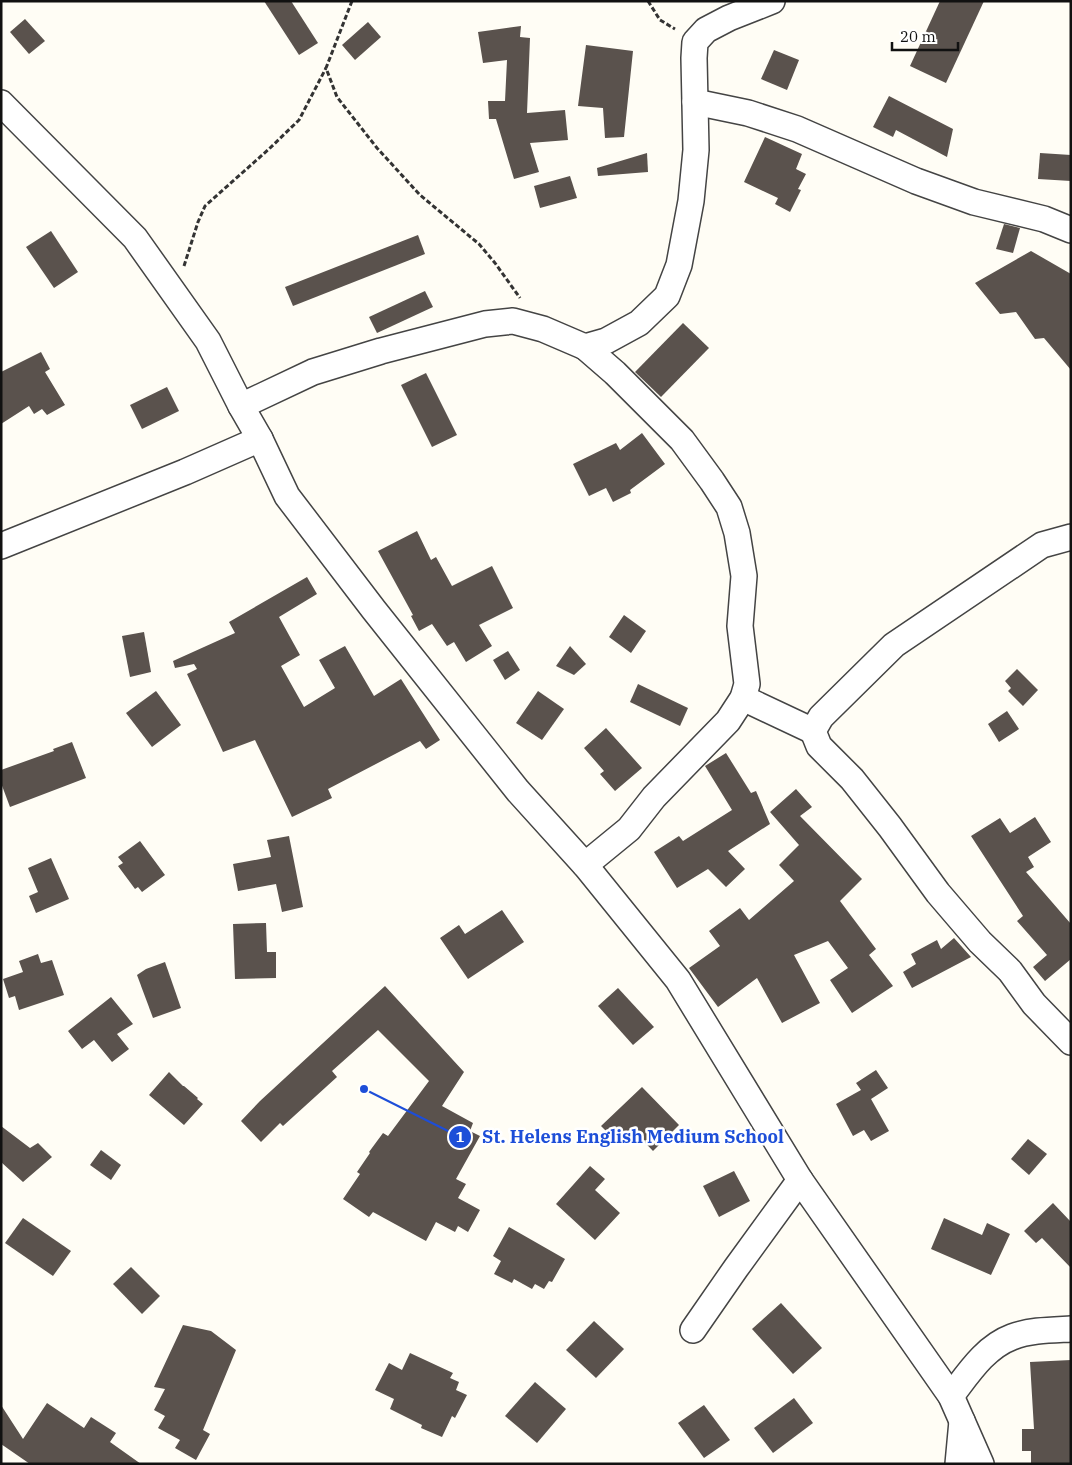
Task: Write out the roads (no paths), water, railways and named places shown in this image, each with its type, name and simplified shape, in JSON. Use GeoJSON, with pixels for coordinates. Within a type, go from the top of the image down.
{"type":"FeatureCollection","features":[{"type":"Feature","properties":{"kind":"street"},"geometry":{"type":"LineString","coordinates":[[585,347],[606,342],[639,323],[666,296],[678,265],[690,201],[696,150],[695,42],[706,30],[772,1]]}},
{"type":"Feature","properties":{"kind":"street"},"geometry":{"type":"LineString","coordinates":[[695,102],[748,113],[797,129],[916,181],[974,202],[1044,219],[1071,230]]}},
{"type":"Feature","properties":{"kind":"street"},"geometry":{"type":"LineString","coordinates":[[1,103],[135,238],[208,341],[260,439],[287,496],[518,791],[585,865],[678,980],[800,1180],[951,1396],[981,1464]]}},
{"type":"Feature","properties":{"kind":"street"},"geometry":{"type":"LineString","coordinates":[[241,406],[314,372],[381,351],[485,324],[513,321],[543,329],[585,347],[615,373],[682,440],[712,480],[729,507],[737,533],[744,576],[740,626],[747,684],[742,698],[728,722],[661,790],[629,829],[585,865]]}},
{"type":"Feature","properties":{"kind":"street"},"geometry":{"type":"LineString","coordinates":[[1,546],[260,439]]}},
{"type":"Feature","properties":{"kind":"street"},"geometry":{"type":"LineString","coordinates":[[813,731],[821,717],[894,645],[1042,545],[1071,537]]}},
{"type":"Feature","properties":{"kind":"street"},"geometry":{"type":"LineString","coordinates":[[742,698],[813,731],[819,746],[852,779],[938,893],[980,942],[1010,971],[1034,1004],[1071,1042]]}},
{"type":"Feature","properties":{"kind":"street"},"geometry":{"type":"LineString","coordinates":[[693,1330],[800,1180]]}},
{"type":"Feature","properties":{"kind":"street"},"geometry":{"type":"LineString","coordinates":[[951,1396],[983,1356],[1012,1337],[1038,1331],[1071,1329]]}},
{"type":"Feature","properties":{"kind":"street"},"geometry":{"type":"LineString","coordinates":[[958,1464],[962,1420]]}},
{"type":"Feature","properties":{"kind":"place","name":"St. Helens English Medium School"},"geometry":{"type":"Point","coordinates":[364,1089]}}]}
